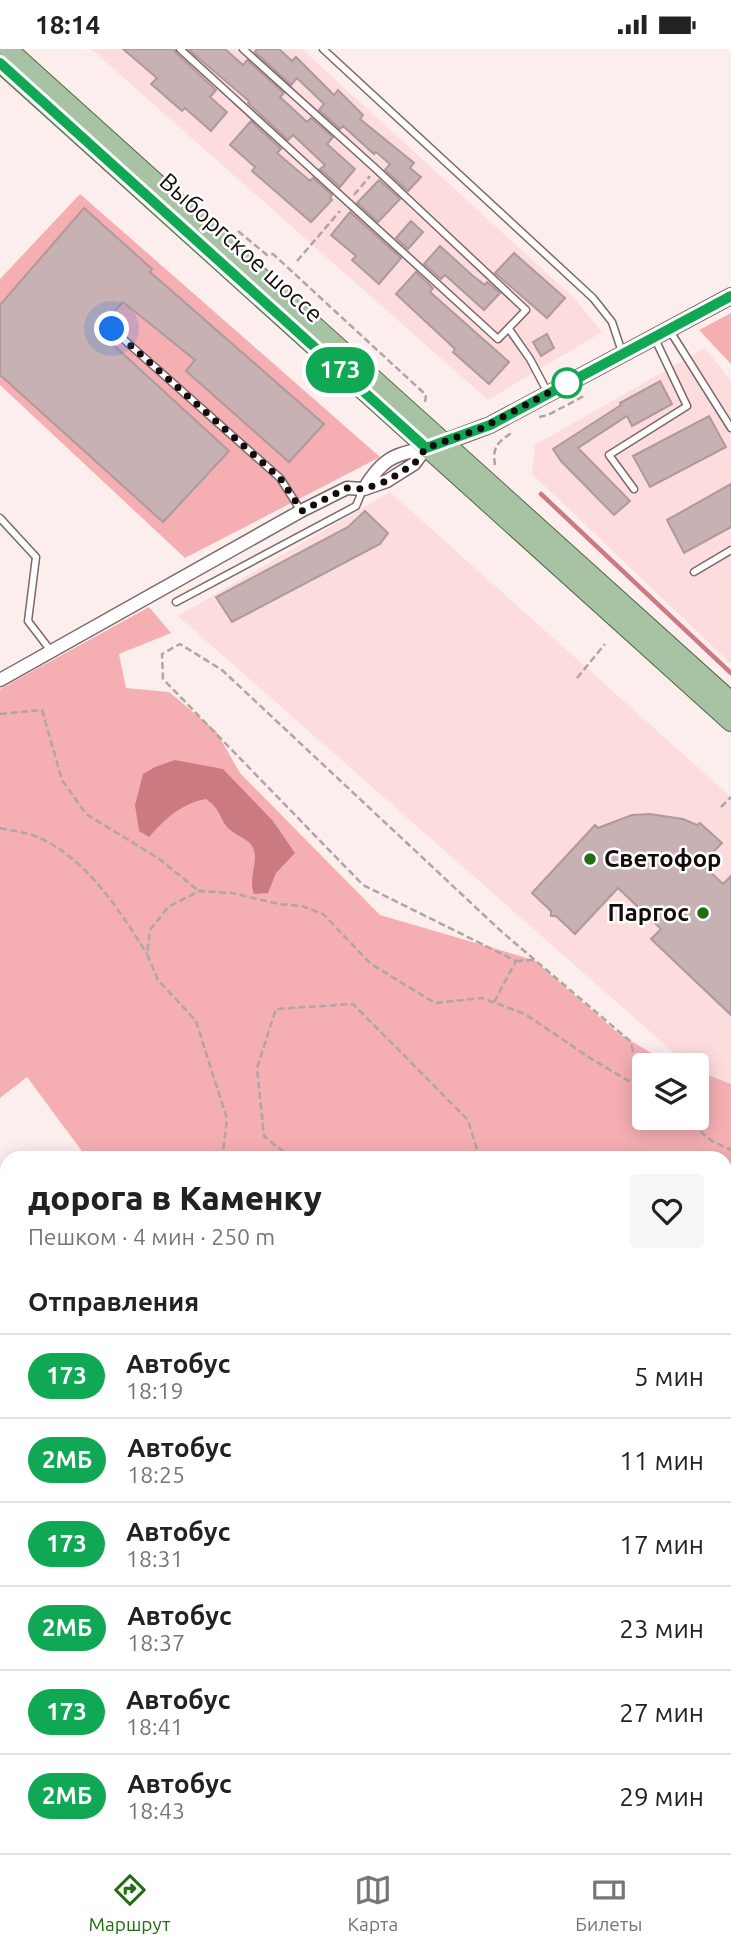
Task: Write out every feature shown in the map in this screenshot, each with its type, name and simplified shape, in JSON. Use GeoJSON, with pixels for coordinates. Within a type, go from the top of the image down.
{"type":"FeatureCollection","features":[{"type":"Feature","properties":{"kind":"main road","name":"Выборгское шоссе"},"geometry":{"type":"LineString","coordinates":[[8,49],[731,701]]}},
{"type":"Feature","properties":{"kind":"main road","name":"Выборгское шоссе"},"geometry":{"type":"LineString","coordinates":[[0,63],[731,722]]}},
{"type":"Feature","properties":{"kind":"street"},"geometry":{"type":"LineString","coordinates":[[0,680],[302,511],[347,488],[364,489],[376,468],[402,452],[445,443],[482,428],[731,296]]}},
{"type":"Feature","properties":{"kind":"lane"},"geometry":{"type":"LineString","coordinates":[[180,49],[498,339],[509,329],[526,310],[243,49]]}},
{"type":"Feature","properties":{"kind":"lane"},"geometry":{"type":"LineString","coordinates":[[323,49],[593,298],[612,322],[623,353]]}},
{"type":"Feature","properties":{"kind":"lane"},"geometry":{"type":"LineString","coordinates":[[112,329],[280,478],[302,511]]}},
{"type":"Feature","properties":{"kind":"lane"},"geometry":{"type":"LineString","coordinates":[[509,329],[530,359],[548,393]]}},
{"type":"Feature","properties":{"kind":"lane"},"geometry":{"type":"LineString","coordinates":[[669,329],[731,428]]}},
{"type":"Feature","properties":{"kind":"lane"},"geometry":{"type":"LineString","coordinates":[[635,489],[609,455],[687,407],[654,337]]}},
{"type":"Feature","properties":{"kind":"lane"},"geometry":{"type":"LineString","coordinates":[[176,601],[356,506],[364,489]]}},
{"type":"Feature","properties":{"kind":"lane"},"geometry":{"type":"LineString","coordinates":[[0,519],[36,557],[28,621],[51,651]]}},
{"type":"Feature","properties":{"kind":"lane"},"geometry":{"type":"LineString","coordinates":[[694,572],[731,550]]}},
{"type":"Feature","properties":{"kind":"path"},"geometry":{"type":"LineString","coordinates":[[297,261],[376,169]]}},
{"type":"Feature","properties":{"kind":"path"},"geometry":{"type":"LineString","coordinates":[[237,231],[267,255],[273,254],[426,395],[425,407]]}},
{"type":"Feature","properties":{"kind":"path"},"geometry":{"type":"LineString","coordinates":[[533,418],[548,415],[584,396]]}},
{"type":"Feature","properties":{"kind":"path"},"geometry":{"type":"LineString","coordinates":[[497,473],[493,450],[496,444],[514,431]]}},
{"type":"Feature","properties":{"kind":"path"},"geometry":{"type":"LineString","coordinates":[[534,960],[516,961],[363,885],[163,679],[162,654],[180,644],[222,670],[534,960],[630,1041],[634,1053]]}},
{"type":"Feature","properties":{"kind":"path"},"geometry":{"type":"LineString","coordinates":[[577,678],[606,644]]}},
{"type":"Feature","properties":{"kind":"path"},"geometry":{"type":"LineString","coordinates":[[0,714],[42,709],[62,780],[86,814],[158,858],[200,891]]}},
{"type":"Feature","properties":{"kind":"path"},"geometry":{"type":"LineString","coordinates":[[722,807],[731,797]]}},
{"type":"Feature","properties":{"kind":"path"},"geometry":{"type":"LineString","coordinates":[[0,828],[41,838],[75,861],[117,905],[147,954],[158,980],[196,1021],[227,1119],[223,1151]]}},
{"type":"Feature","properties":{"kind":"path"},"geometry":{"type":"LineString","coordinates":[[147,954],[150,930],[169,907],[200,891],[232,893],[279,904],[302,906],[323,914],[371,964],[435,1003],[482,998],[495,1002],[525,1014],[590,1058],[632,1081]]}},
{"type":"Feature","properties":{"kind":"path"},"geometry":{"type":"LineString","coordinates":[[495,1002],[516,961]]}},
{"type":"Feature","properties":{"kind":"path"},"geometry":{"type":"LineString","coordinates":[[282,1151],[264,1136],[257,1067],[276,1009],[353,1004],[468,1120],[478,1151]]}},
{"type":"Feature","properties":{"kind":"path"},"geometry":{"type":"LineString","coordinates":[[699,1130],[712,1141],[731,1150]]}},
{"type":"Feature","properties":{"kind":"shaded area"},"geometry":{"type":"Polygon","coordinates":[[[91,49],[302,49],[574,298],[602,332],[488,400],[91,49]]]}},
{"type":"Feature","properties":{"kind":"shaded area"},"geometry":{"type":"Polygon","coordinates":[[[80,194],[380,457],[185,558],[0,385],[0,279],[80,194]]]}},
{"type":"Feature","properties":{"kind":"shaded area"},"geometry":{"type":"Polygon","coordinates":[[[731,313],[731,364],[699,330],[731,313]]]}},
{"type":"Feature","properties":{"kind":"shaded area"},"geometry":{"type":"Polygon","coordinates":[[[705,348],[731,381],[731,664],[532,474],[535,445],[705,348]]]}},
{"type":"Feature","properties":{"kind":"shaded area"},"geometry":{"type":"Polygon","coordinates":[[[390,492],[731,797],[731,1088],[709,1078],[709,1053],[674,1053],[178,616],[390,492]]]}},
{"type":"Feature","properties":{"kind":"shaded area"},"geometry":{"type":"Polygon","coordinates":[[[149,607],[171,633],[119,654],[126,688],[169,692],[216,731],[240,773],[380,915],[534,960],[618,1033],[651,1053],[632,1053],[632,1130],[709,1130],[709,1076],[731,1084],[731,1151],[82,1151],[27,1077],[0,1098],[0,689],[149,607]]]}},
{"type":"Feature","properties":{"kind":"shaded area"},"geometry":{"type":"Polygon","coordinates":[[[175,760],[223,769],[273,821],[295,853],[276,873],[268,893],[254,894],[252,880],[255,856],[252,846],[229,829],[215,807],[206,799],[189,804],[174,813],[149,837],[139,831],[135,805],[143,774],[175,760]]]}},
{"type":"Feature","properties":{"kind":"building"},"geometry":{"type":"Polygon","coordinates":[[[123,49],[174,49],[216,90],[210,97],[227,112],[211,131],[185,108],[182,111],[151,84],[157,78],[123,49]]]}},
{"type":"Feature","properties":{"kind":"building"},"geometry":{"type":"Polygon","coordinates":[[[188,49],[225,49],[243,65],[247,60],[284,93],[280,97],[307,122],[311,118],[333,137],[327,144],[355,169],[340,187],[320,169],[325,165],[293,135],[288,140],[248,103],[249,101],[188,49]]]}},
{"type":"Feature","properties":{"kind":"building"},"geometry":{"type":"Polygon","coordinates":[[[257,49],[279,49],[292,61],[296,57],[334,95],[338,90],[363,115],[360,119],[414,163],[410,168],[421,177],[408,191],[385,170],[390,164],[376,152],[374,154],[343,126],[340,129],[319,110],[324,104],[297,78],[291,85],[255,52],[257,49]]]}},
{"type":"Feature","properties":{"kind":"building"},"geometry":{"type":"Polygon","coordinates":[[[251,121],[281,149],[277,153],[310,181],[313,178],[332,195],[332,200],[311,222],[252,171],[255,167],[230,145],[251,121]]]}},
{"type":"Feature","properties":{"kind":"building"},"geometry":{"type":"Polygon","coordinates":[[[379,180],[400,199],[378,222],[357,203],[379,180]]]}},
{"type":"Feature","properties":{"kind":"building"},"geometry":{"type":"Polygon","coordinates":[[[84,208],[152,269],[150,272],[324,424],[289,462],[186,371],[195,360],[123,302],[97,330],[229,451],[163,522],[0,375],[0,305],[84,208]]]}},
{"type":"Feature","properties":{"kind":"building"},"geometry":{"type":"Polygon","coordinates":[[[350,212],[401,258],[379,284],[352,260],[356,256],[331,235],[350,212]]]}},
{"type":"Feature","properties":{"kind":"building"},"geometry":{"type":"Polygon","coordinates":[[[411,221],[423,232],[408,249],[396,238],[411,221]]]}},
{"type":"Feature","properties":{"kind":"building"},"geometry":{"type":"Polygon","coordinates":[[[440,246],[473,276],[485,285],[487,282],[500,293],[484,310],[445,275],[441,279],[424,264],[440,246]]]}},
{"type":"Feature","properties":{"kind":"building"},"geometry":{"type":"Polygon","coordinates":[[[514,253],[565,298],[547,318],[495,273],[514,253]]]}},
{"type":"Feature","properties":{"kind":"building"},"geometry":{"type":"Polygon","coordinates":[[[416,272],[433,288],[430,292],[509,362],[489,384],[396,294],[416,272]]]}},
{"type":"Feature","properties":{"kind":"building"},"geometry":{"type":"Polygon","coordinates":[[[547,334],[554,348],[541,356],[533,342],[547,334]]]}},
{"type":"Feature","properties":{"kind":"building"},"geometry":{"type":"Polygon","coordinates":[[[660,381],[672,404],[632,426],[627,416],[578,448],[630,501],[614,515],[561,461],[553,449],[621,405],[620,403],[660,381]]]}},
{"type":"Feature","properties":{"kind":"building"},"geometry":{"type":"Polygon","coordinates":[[[709,416],[726,447],[650,487],[633,456],[709,416]]]}},
{"type":"Feature","properties":{"kind":"building"},"geometry":{"type":"Polygon","coordinates":[[[731,484],[731,527],[684,553],[667,520],[731,484]]]}},
{"type":"Feature","properties":{"kind":"building"},"geometry":{"type":"Polygon","coordinates":[[[365,511],[388,533],[380,544],[232,622],[216,597],[348,527],[365,511]]]}},
{"type":"Feature","properties":{"kind":"building","name":"Паргос"},"geometry":{"type":"Polygon","coordinates":[[[650,814],[683,819],[697,825],[700,823],[722,843],[702,864],[723,884],[731,876],[731,1015],[651,939],[661,929],[618,888],[575,934],[556,916],[551,916],[551,911],[532,893],[595,825],[598,828],[632,815],[650,814]]]}},
{"type":"Feature","properties":{"kind":"waterway"},"geometry":{"type":"LineString","coordinates":[[541,494],[731,673]]}},
{"type":"Feature","properties":{"kind":"bus line","name":"173"},"geometry":{"type":"LineString","coordinates":[[0,63],[426,448],[490,425],[731,296]]}},
{"type":"Feature","properties":{"kind":"place","name":"Светофор"},"geometry":{"type":"Point","coordinates":[590,859]}},
{"type":"Feature","properties":{"kind":"place","name":"Паргос"},"geometry":{"type":"Point","coordinates":[703,913]}},
{"type":"Feature","properties":{"kind":"route"},"geometry":{"type":"LineString","coordinates":[[112,329],[280,478],[302,511],[347,488],[364,489],[387,481],[414,464],[426,448],[482,428],[567,383]]}}]}
